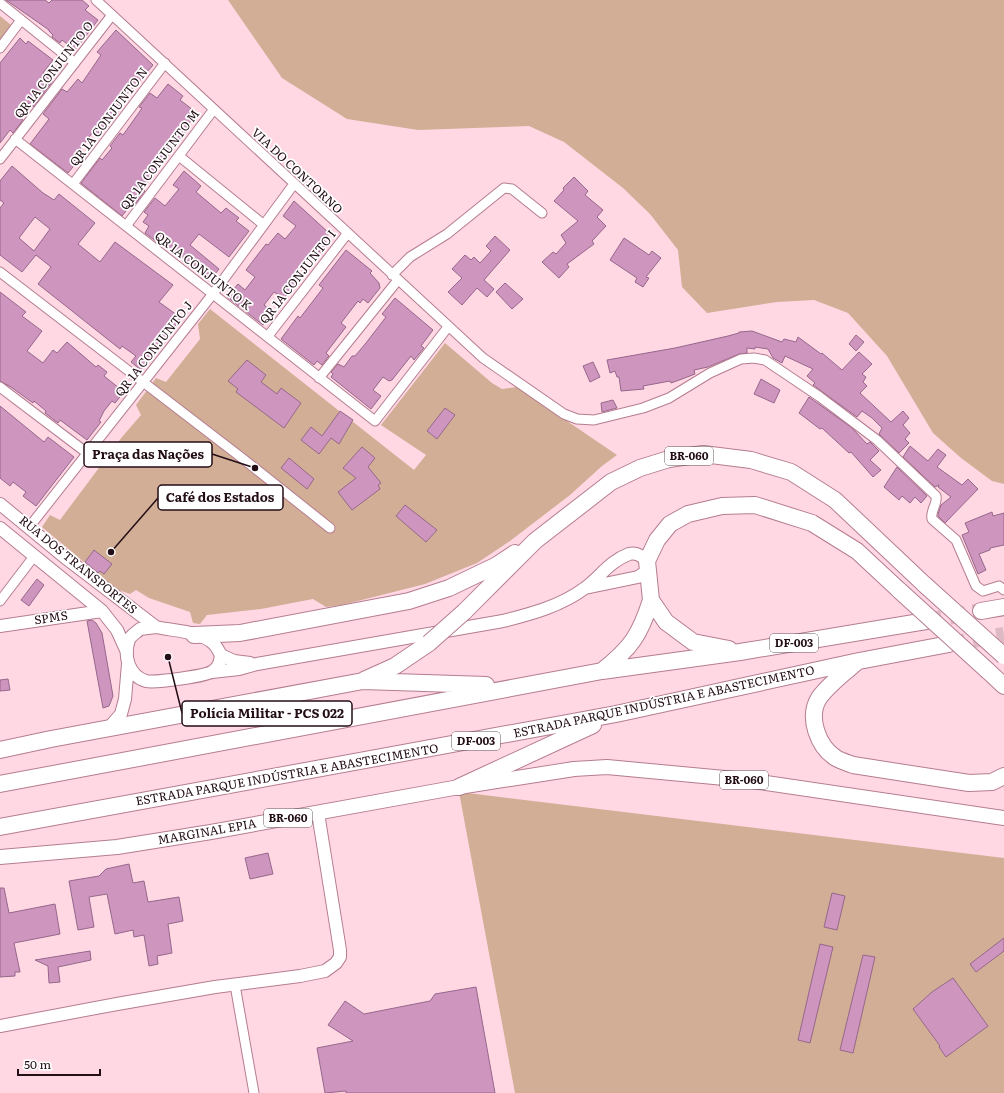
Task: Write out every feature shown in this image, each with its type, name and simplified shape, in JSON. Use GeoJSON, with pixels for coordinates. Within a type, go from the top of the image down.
{"type":"FeatureCollection","features":[{"type":"Feature","properties":{"kind":"highway","name":"BR-060"},"geometry":{"type":"LineString","coordinates":[[0,750],[108,728],[363,681],[395,666],[429,643],[464,612],[535,541],[612,482],[640,468],[669,458],[703,454],[751,460],[791,472],[835,500],[925,585],[1004,656]]}},
{"type":"Feature","properties":{"kind":"highway"},"geometry":{"type":"LineString","coordinates":[[602,671],[633,643],[644,625],[651,600],[647,566],[657,540],[670,524],[688,514],[722,506],[755,505],[812,523],[857,551],[1004,686]]}},
{"type":"Feature","properties":{"kind":"highway"},"geometry":{"type":"LineString","coordinates":[[194,635],[240,633],[408,601],[449,588],[497,564],[535,541]]}},
{"type":"Feature","properties":{"kind":"highway"},"geometry":{"type":"LineString","coordinates":[[651,600],[666,622],[693,642],[740,652]]}},
{"type":"Feature","properties":{"kind":"highway"},"geometry":{"type":"LineString","coordinates":[[982,611],[1004,607]]}},
{"type":"Feature","properties":{"kind":"highway","name":"DF-003"},"geometry":{"type":"LineString","coordinates":[[0,784],[516,686],[602,671],[740,652],[926,621]]}},
{"type":"Feature","properties":{"kind":"highway","name":"ESTRADA PARQUE INDÚSTRIA E ABASTECIMENTO"},"geometry":{"type":"LineString","coordinates":[[0,827],[616,714],[858,661],[949,644]]}},
{"type":"Feature","properties":{"kind":"highway"},"geometry":{"type":"LineString","coordinates":[[858,661],[829,686],[818,700],[814,714],[816,731],[823,746],[836,758],[853,765],[969,783],[992,782],[1004,776]]}},
{"type":"Feature","properties":{"kind":"highway"},"geometry":{"type":"LineString","coordinates":[[363,681],[516,686]]}},
{"type":"Feature","properties":{"kind":"highway"},"geometry":{"type":"LineString","coordinates":[[459,787],[616,714]]}},
{"type":"Feature","properties":{"kind":"main road","name":"BR-060"},"geometry":{"type":"LineString","coordinates":[[459,787],[574,769],[606,767],[746,780],[1004,818]]}},
{"type":"Feature","properties":{"kind":"main road","name":"MARGINAL EPIA"},"geometry":{"type":"LineString","coordinates":[[0,857],[117,847],[318,813],[459,787]]}},
{"type":"Feature","properties":{"kind":"street","name":"VIA DO CONTORNO"},"geometry":{"type":"LineString","coordinates":[[96,0],[347,234],[483,358],[564,414],[577,419],[594,420],[643,408],[669,398],[710,373],[741,359],[754,358],[765,360],[820,397],[893,454],[936,496],[936,501],[932,510],[932,519],[956,540],[976,586],[983,591],[999,586],[1004,590]]}},
{"type":"Feature","properties":{"kind":"street"},"geometry":{"type":"LineString","coordinates":[[0,3],[75,63]]}},
{"type":"Feature","properties":{"kind":"street","name":"QR 1A CONJUNTO O"},"geometry":{"type":"LineString","coordinates":[[0,159],[112,15]]}},
{"type":"Feature","properties":{"kind":"street"},"geometry":{"type":"LineString","coordinates":[[0,48],[21,20]]}},
{"type":"Feature","properties":{"kind":"street","name":"QR 1A CONJUNTO N"},"geometry":{"type":"LineString","coordinates":[[73,184],[165,64]]}},
{"type":"Feature","properties":{"kind":"street","name":"QR 1A CONJUNTO M"},"geometry":{"type":"LineString","coordinates":[[126,226],[214,109]]}},
{"type":"Feature","properties":{"kind":"street","name":"QR 1A CONJUNTO K"},"geometry":{"type":"LineString","coordinates":[[15,139],[375,421],[448,327]]}},
{"type":"Feature","properties":{"kind":"street"},"geometry":{"type":"LineString","coordinates":[[179,156],[264,225]]}},
{"type":"Feature","properties":{"kind":"street","name":"QR 1A CONJUNTO J"},"geometry":{"type":"LineString","coordinates":[[30,526],[212,294],[294,184]]}},
{"type":"Feature","properties":{"kind":"street"},"geometry":{"type":"LineString","coordinates":[[319,378],[410,257],[447,234],[504,188],[512,189],[542,213]]}},
{"type":"Feature","properties":{"kind":"street","name":"QR 1A CONJUNTO I"},"geometry":{"type":"LineString","coordinates":[[268,336],[347,234]]}},
{"type":"Feature","properties":{"kind":"street"},"geometry":{"type":"LineString","coordinates":[[0,272],[242,458],[330,528]]}},
{"type":"Feature","properties":{"kind":"street"},"geometry":{"type":"LineString","coordinates":[[0,387],[87,453]]}},
{"type":"Feature","properties":{"kind":"street","name":"RUA DOS TRANSPORTES"},"geometry":{"type":"LineString","coordinates":[[0,504],[30,526],[54,549],[156,627]]}},
{"type":"Feature","properties":{"kind":"street","name":"RUA DOS TRANSPORTES"},"geometry":{"type":"LineString","coordinates":[[0,528],[102,611],[117,630],[127,652]]}},
{"type":"Feature","properties":{"kind":"street"},"geometry":{"type":"LineString","coordinates":[[0,601],[35,555],[47,557],[51,555],[54,549]]}},
{"type":"Feature","properties":{"kind":"street"},"geometry":{"type":"LineString","coordinates":[[128,664],[133,672],[144,681],[154,682],[212,672],[225,672],[257,664],[503,621],[543,610],[585,588],[638,577],[647,566],[640,555],[634,553],[628,554],[604,569],[585,588]]}},
{"type":"Feature","properties":{"kind":"street","name":"SPMS"},"geometry":{"type":"LineString","coordinates":[[0,626],[102,611]]}},
{"type":"Feature","properties":{"kind":"street"},"geometry":{"type":"LineString","coordinates":[[108,728],[121,714],[125,699],[128,664],[127,652],[132,636],[140,629],[156,627],[194,635],[215,645],[221,655],[234,661],[257,664]]}},
{"type":"Feature","properties":{"kind":"street"},"geometry":{"type":"LineString","coordinates":[[212,672],[219,665],[221,655]]}},
{"type":"Feature","properties":{"kind":"street"},"geometry":{"type":"LineString","coordinates":[[0,1026],[235,984],[300,976],[325,971],[336,963],[340,957],[337,926],[318,813]]}},
{"type":"Feature","properties":{"kind":"street"},"geometry":{"type":"LineString","coordinates":[[235,984],[254,1093]]}},
{"type":"Feature","properties":{"kind":"shaded area"},"geometry":{"type":"Polygon","coordinates":[[[228,0],[1004,0],[1004,484],[992,481],[961,458],[933,433],[887,356],[848,313],[814,300],[777,302],[707,313],[682,287],[678,250],[650,214],[623,188],[564,142],[529,126],[418,130],[347,119],[282,78],[228,0]]]}},
{"type":"Feature","properties":{"kind":"shaded area"},"geometry":{"type":"Polygon","coordinates":[[[0,16],[11,25],[0,40],[0,16]]]}},
{"type":"Feature","properties":{"kind":"shaded area"},"geometry":{"type":"Polygon","coordinates":[[[210,309],[414,470],[426,455],[381,425],[445,343],[492,383],[502,389],[517,387],[617,455],[602,466],[570,495],[510,541],[477,563],[425,584],[342,605],[326,607],[313,599],[261,609],[207,615],[200,624],[193,623],[190,612],[149,598],[136,590],[130,594],[116,589],[42,527],[50,515],[60,520],[122,437],[141,415],[136,405],[156,378],[166,382],[200,339],[198,324],[210,309]]]}},
{"type":"Feature","properties":{"kind":"shaded area"},"geometry":{"type":"Polygon","coordinates":[[[459,792],[1004,858],[1004,1093],[515,1093],[459,792]]]}},
{"type":"Feature","properties":{"kind":"building"},"geometry":{"type":"Polygon","coordinates":[[[6,0],[45,0],[49,3],[52,0],[82,0],[89,6],[85,10],[98,20],[75,50],[62,40],[60,43],[52,37],[53,35],[49,30],[6,0]]]}},
{"type":"Feature","properties":{"kind":"building"},"geometry":{"type":"Polygon","coordinates":[[[116,30],[153,65],[137,84],[125,95],[127,96],[97,135],[93,132],[72,159],[77,162],[68,173],[30,144],[49,119],[43,114],[62,89],[67,92],[78,79],[82,83],[101,55],[97,52],[116,30]]]}},
{"type":"Feature","properties":{"kind":"building"},"geometry":{"type":"Polygon","coordinates":[[[20,38],[26,44],[28,41],[53,60],[43,73],[53,81],[33,107],[29,103],[18,116],[23,120],[13,133],[10,130],[0,143],[0,63],[20,38]]]}},
{"type":"Feature","properties":{"kind":"building"},"geometry":{"type":"Polygon","coordinates":[[[168,84],[183,96],[180,100],[197,113],[186,127],[188,128],[175,146],[142,189],[145,191],[135,204],[133,202],[122,216],[81,183],[100,158],[102,160],[112,148],[110,146],[120,133],[123,135],[142,108],[139,107],[150,93],[157,98],[168,84]]]}},
{"type":"Feature","properties":{"kind":"building"},"geometry":{"type":"Polygon","coordinates":[[[12,166],[43,193],[54,200],[59,194],[95,223],[78,244],[100,262],[115,242],[173,285],[159,302],[181,318],[141,370],[131,362],[136,356],[122,346],[120,349],[38,284],[51,267],[36,255],[22,272],[0,255],[0,208],[4,203],[0,200],[0,181],[12,166]],[[35,217],[19,238],[34,251],[50,229],[35,217]]]}},
{"type":"Feature","properties":{"kind":"building"},"geometry":{"type":"Polygon","coordinates":[[[184,171],[201,186],[196,192],[221,213],[226,208],[239,218],[236,221],[249,231],[229,257],[199,234],[190,245],[219,269],[211,279],[159,240],[157,242],[145,233],[149,226],[143,222],[148,215],[144,212],[155,198],[165,206],[179,189],[173,185],[184,171]]]}},
{"type":"Feature","properties":{"kind":"building"},"geometry":{"type":"Polygon","coordinates":[[[574,177],[588,191],[585,195],[603,210],[597,217],[606,226],[592,241],[594,244],[567,264],[569,267],[559,278],[542,262],[553,252],[556,254],[566,243],[561,235],[578,221],[554,201],[564,190],[563,188],[574,177]]]}},
{"type":"Feature","properties":{"kind":"building"},"geometry":{"type":"Polygon","coordinates":[[[294,201],[329,233],[324,240],[327,243],[321,253],[317,250],[292,278],[297,281],[284,299],[274,292],[264,305],[273,312],[263,325],[227,297],[238,284],[245,290],[255,277],[246,270],[266,244],[268,245],[278,233],[285,239],[296,226],[283,216],[294,201]]]}},
{"type":"Feature","properties":{"kind":"building"},"geometry":{"type":"Polygon","coordinates":[[[495,236],[510,250],[484,280],[494,289],[487,297],[477,288],[462,305],[448,292],[462,278],[452,269],[465,255],[471,260],[474,257],[480,263],[491,251],[486,246],[495,236]]]}},
{"type":"Feature","properties":{"kind":"building"},"geometry":{"type":"Polygon","coordinates":[[[624,238],[649,255],[652,251],[661,258],[646,277],[649,278],[643,287],[635,282],[637,278],[610,260],[624,238]]]}},
{"type":"Feature","properties":{"kind":"building"},"geometry":{"type":"Polygon","coordinates":[[[346,250],[372,271],[370,273],[379,283],[380,288],[368,303],[363,299],[360,303],[358,301],[341,323],[346,327],[326,353],[329,356],[322,365],[317,361],[314,365],[281,339],[298,316],[300,318],[323,288],[319,285],[346,250]]]}},
{"type":"Feature","properties":{"kind":"building"},"geometry":{"type":"Polygon","coordinates":[[[505,283],[523,299],[512,309],[496,292],[505,283]]]}},
{"type":"Feature","properties":{"kind":"building"},"geometry":{"type":"Polygon","coordinates":[[[0,292],[26,312],[22,316],[42,331],[27,351],[43,363],[53,350],[57,353],[67,342],[96,367],[98,365],[107,372],[104,376],[124,392],[115,403],[112,401],[104,411],[99,421],[101,422],[87,440],[60,420],[58,423],[45,413],[46,411],[34,401],[33,403],[0,381],[0,292]]]}},
{"type":"Feature","properties":{"kind":"building"},"geometry":{"type":"Polygon","coordinates":[[[395,298],[433,330],[421,346],[424,348],[414,360],[411,356],[392,380],[389,381],[383,377],[373,390],[381,396],[371,409],[331,377],[333,374],[331,372],[338,364],[344,367],[352,356],[355,356],[386,317],[382,314],[395,298]]]}},
{"type":"Feature","properties":{"kind":"building"},"geometry":{"type":"Polygon","coordinates":[[[752,331],[782,342],[784,339],[796,342],[798,337],[821,354],[822,353],[842,370],[859,352],[872,364],[862,374],[866,377],[863,382],[867,386],[860,393],[891,422],[903,411],[909,418],[903,425],[910,433],[905,439],[909,443],[899,453],[879,434],[882,428],[872,418],[862,411],[857,417],[813,385],[815,383],[807,376],[813,369],[785,356],[782,363],[773,358],[768,349],[755,347],[755,349],[747,348],[747,353],[739,354],[708,367],[694,370],[695,374],[671,383],[670,381],[643,386],[644,389],[621,391],[619,377],[617,377],[615,371],[610,373],[607,360],[675,348],[728,336],[739,332],[752,331]]]}},
{"type":"Feature","properties":{"kind":"building"},"geometry":{"type":"Polygon","coordinates":[[[856,335],[864,342],[856,351],[849,344],[856,335]]]}},
{"type":"Feature","properties":{"kind":"building"},"geometry":{"type":"Polygon","coordinates":[[[247,360],[266,375],[261,382],[277,394],[281,388],[301,403],[284,428],[236,392],[238,389],[228,381],[247,360]]]}},
{"type":"Feature","properties":{"kind":"building"},"geometry":{"type":"Polygon","coordinates":[[[593,362],[600,377],[590,382],[583,366],[593,362]]]}},
{"type":"Feature","properties":{"kind":"building"},"geometry":{"type":"Polygon","coordinates":[[[761,379],[780,390],[774,403],[754,394],[761,379]]]}},
{"type":"Feature","properties":{"kind":"building"},"geometry":{"type":"Polygon","coordinates":[[[809,397],[852,428],[867,444],[870,442],[879,451],[870,460],[881,470],[873,477],[851,452],[849,453],[822,428],[820,429],[799,413],[809,397]]]}},
{"type":"Feature","properties":{"kind":"building"},"geometry":{"type":"Polygon","coordinates":[[[613,400],[617,408],[602,412],[601,403],[613,400]]]}},
{"type":"Feature","properties":{"kind":"building"},"geometry":{"type":"Polygon","coordinates":[[[0,406],[44,442],[48,437],[74,457],[36,506],[23,496],[26,492],[13,482],[10,486],[0,478],[0,406]]]}},
{"type":"Feature","properties":{"kind":"building"},"geometry":{"type":"Polygon","coordinates":[[[445,408],[455,415],[437,439],[427,431],[445,408]]]}},
{"type":"Feature","properties":{"kind":"building"},"geometry":{"type":"Polygon","coordinates":[[[340,411],[353,420],[339,444],[331,438],[319,454],[301,440],[311,427],[322,436],[340,411]]]}},
{"type":"Feature","properties":{"kind":"building"},"geometry":{"type":"Polygon","coordinates":[[[910,446],[928,461],[938,449],[946,455],[937,467],[962,485],[968,479],[978,489],[945,523],[938,516],[938,514],[941,505],[951,497],[938,487],[939,485],[935,487],[903,457],[910,446]]]}},
{"type":"Feature","properties":{"kind":"building"},"geometry":{"type":"Polygon","coordinates":[[[362,447],[375,458],[368,467],[381,483],[378,485],[380,489],[352,510],[338,492],[356,478],[343,468],[362,447]]]}},
{"type":"Feature","properties":{"kind":"building"},"geometry":{"type":"Polygon","coordinates":[[[289,458],[314,479],[307,489],[281,468],[289,458]]]}},
{"type":"Feature","properties":{"kind":"building"},"geometry":{"type":"Polygon","coordinates":[[[897,467],[927,496],[921,503],[915,497],[910,503],[902,496],[899,500],[884,487],[897,467]]]}},
{"type":"Feature","properties":{"kind":"building"},"geometry":{"type":"Polygon","coordinates":[[[405,505],[437,530],[426,542],[396,516],[405,505]]]}},
{"type":"Feature","properties":{"kind":"building"},"geometry":{"type":"Polygon","coordinates":[[[992,512],[993,516],[1004,513],[1004,545],[990,548],[990,550],[979,554],[986,570],[978,574],[962,535],[969,532],[965,523],[992,512]]]}},
{"type":"Feature","properties":{"kind":"building"},"geometry":{"type":"Polygon","coordinates":[[[94,550],[112,564],[104,574],[100,571],[98,573],[85,562],[94,550]]]}},
{"type":"Feature","properties":{"kind":"building"},"geometry":{"type":"Polygon","coordinates":[[[37,579],[44,585],[29,606],[21,600],[37,579]]]}},
{"type":"Feature","properties":{"kind":"building"},"geometry":{"type":"Polygon","coordinates":[[[92,620],[96,623],[102,633],[113,696],[109,706],[103,708],[87,621],[92,620]]]}},
{"type":"Feature","properties":{"kind":"building"},"geometry":{"type":"Polygon","coordinates":[[[8,679],[10,690],[0,691],[0,680],[8,679]]]}},
{"type":"Feature","properties":{"kind":"building"},"geometry":{"type":"Polygon","coordinates":[[[268,853],[273,874],[250,879],[245,858],[268,853]]]}},
{"type":"Feature","properties":{"kind":"building"},"geometry":{"type":"Polygon","coordinates":[[[129,864],[133,883],[144,881],[148,902],[179,897],[183,921],[168,924],[172,953],[157,956],[158,964],[149,966],[144,935],[134,937],[133,930],[115,934],[107,894],[89,897],[94,927],[78,930],[69,881],[99,876],[106,869],[129,864]]]}},
{"type":"Feature","properties":{"kind":"building"},"geometry":{"type":"Polygon","coordinates":[[[0,888],[4,888],[9,913],[55,904],[60,934],[14,943],[20,972],[15,972],[15,976],[0,977],[0,888]]]}},
{"type":"Feature","properties":{"kind":"building"},"geometry":{"type":"Polygon","coordinates":[[[832,893],[845,896],[837,930],[824,927],[832,893]]]}},
{"type":"Feature","properties":{"kind":"building"},"geometry":{"type":"Polygon","coordinates":[[[1004,938],[1004,951],[976,972],[970,964],[1004,938]]]}},
{"type":"Feature","properties":{"kind":"building"},"geometry":{"type":"Polygon","coordinates":[[[820,944],[833,947],[810,1043],[798,1040],[820,944]]]}},
{"type":"Feature","properties":{"kind":"building"},"geometry":{"type":"Polygon","coordinates":[[[90,951],[91,960],[58,967],[60,982],[49,983],[48,966],[35,960],[90,951]]]}},
{"type":"Feature","properties":{"kind":"building"},"geometry":{"type":"Polygon","coordinates":[[[863,955],[875,957],[853,1053],[840,1050],[863,955]]]}},
{"type":"Feature","properties":{"kind":"building"},"geometry":{"type":"Polygon","coordinates":[[[953,978],[988,1026],[946,1057],[939,1047],[940,1046],[913,1009],[932,992],[953,978]]]}},
{"type":"Feature","properties":{"kind":"building"},"geometry":{"type":"Polygon","coordinates":[[[476,987],[495,1093],[346,1093],[346,1091],[325,1093],[317,1048],[353,1041],[328,1025],[345,1001],[364,1014],[430,1001],[435,994],[476,987]]]}},
{"type":"Feature","properties":{"kind":"tunnel"},"geometry":{"type":"LineString","coordinates":[[926,621],[981,611]]}},
{"type":"Feature","properties":{"kind":"tunnel"},"geometry":{"type":"LineString","coordinates":[[949,644],[1004,635]]}},
{"type":"Feature","properties":{"kind":"place","name":"Praça das Nações"},"geometry":{"type":"Point","coordinates":[255,468]}},
{"type":"Feature","properties":{"kind":"place","name":"Café dos Estados"},"geometry":{"type":"Point","coordinates":[111,552]}},
{"type":"Feature","properties":{"kind":"place","name":"Polícia Militar - PCS 022"},"geometry":{"type":"Point","coordinates":[168,657]}}]}
